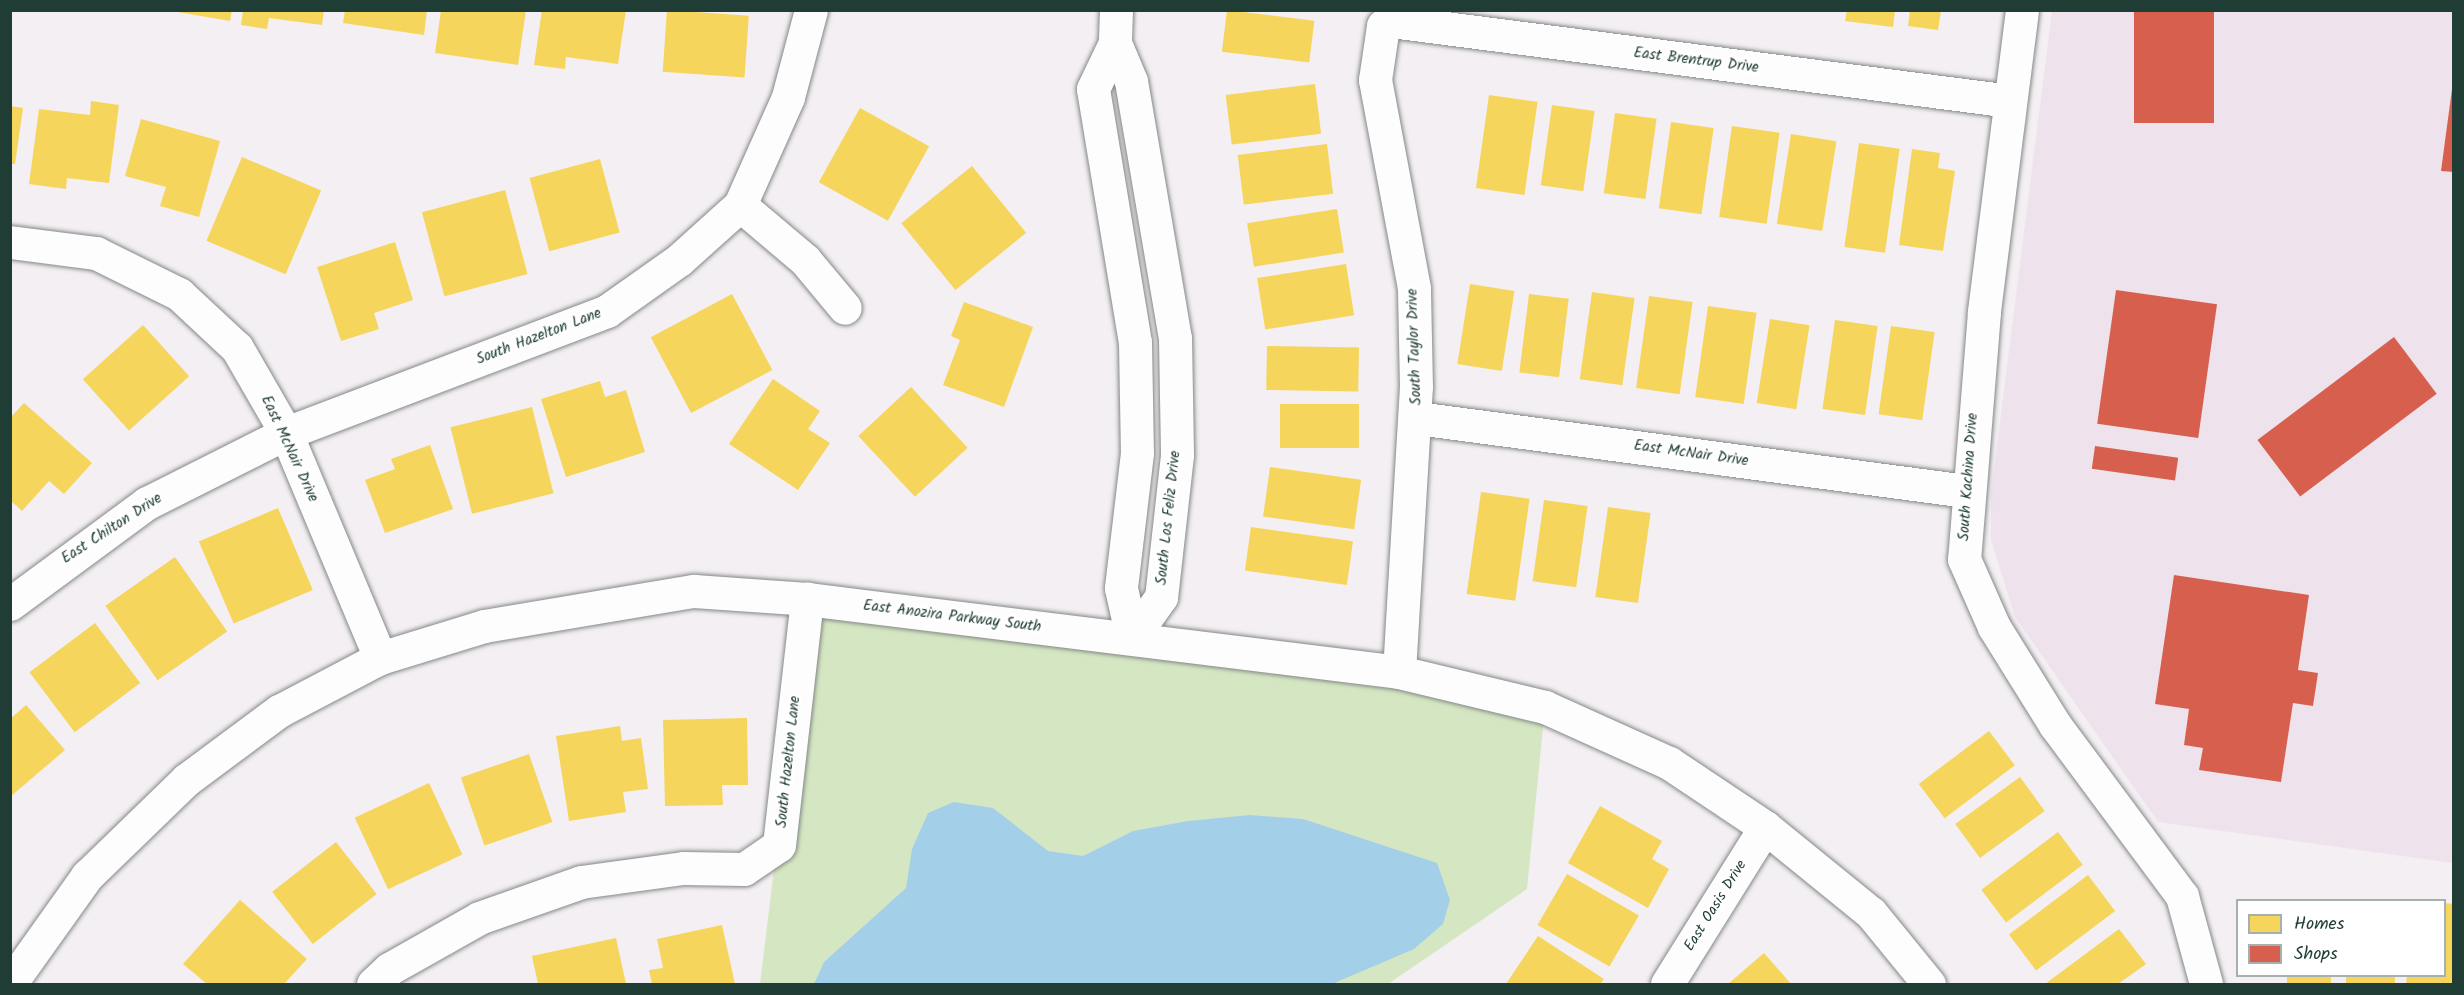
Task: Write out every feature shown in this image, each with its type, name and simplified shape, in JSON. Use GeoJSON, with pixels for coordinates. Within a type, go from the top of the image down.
{"type":"FeatureCollection","features":[{"type":"Feature","properties":{"kind":"street","name":"South Hazelton Lane"},"geometry":{"type":"LineString","coordinates":[[286,434],[607,311],[679,260],[740,205],[788,97],[811,10]]}},
{"type":"Feature","properties":{"kind":"street","name":"South Los Feliz Drive"},"geometry":{"type":"LineString","coordinates":[[1116,10],[1115,43],[1131,81],[1175,338],[1177,455],[1161,597],[1132,638]]}},
{"type":"Feature","properties":{"kind":"street","name":"South Kachina Drive"},"geometry":{"type":"LineString","coordinates":[[2022,10],[1966,491],[1964,559],[1994,627],[2055,725],[2182,896],[2206,984]]}},
{"type":"Feature","properties":{"kind":"street","name":"East Brentrup Drive"},"geometry":{"type":"LineString","coordinates":[[1383,26],[1391,21],[2010,101]]}},
{"type":"Feature","properties":{"kind":"street","name":"South Taylor Drive"},"geometry":{"type":"LineString","coordinates":[[1383,26],[1375,80],[1414,288],[1417,418],[1399,672]]}},
{"type":"Feature","properties":{"kind":"street"},"geometry":{"type":"LineString","coordinates":[[740,205],[804,260],[844,308]]}},
{"type":"Feature","properties":{"kind":"street","name":"East McNair Drive"},"geometry":{"type":"LineString","coordinates":[[10,243],[96,254],[179,294],[237,348],[286,434],[380,658]]}},
{"type":"Feature","properties":{"kind":"street","name":"East McNair Drive"},"geometry":{"type":"LineString","coordinates":[[1417,418],[1966,491]]}},
{"type":"Feature","properties":{"kind":"street","name":"East Chilton Drive"},"geometry":{"type":"LineString","coordinates":[[10,604],[147,503],[286,434]]}},
{"type":"Feature","properties":{"kind":"street","name":"East Anozira Parkway South"},"geometry":{"type":"LineString","coordinates":[[10,984],[87,876],[186,780],[279,711],[380,658],[484,626],[588,604],[694,591],[807,599],[1399,672],[1545,706],[1670,763],[1765,827],[1871,913],[1929,984]]}},
{"type":"Feature","properties":{"kind":"street","name":"South Hazelton Lane"},"geometry":{"type":"LineString","coordinates":[[373,984],[389,969],[479,918],[581,882],[683,868],[744,869],[780,845],[807,599]]}},
{"type":"Feature","properties":{"kind":"street","name":"East Oasis Drive"},"geometry":{"type":"LineString","coordinates":[[1667,984],[1765,827]]}},
{"type":"Feature","properties":{"kind":"shaded area"},"geometry":{"type":"Polygon","coordinates":[[[2052,11],[2453,11],[2453,863],[2158,822],[2015,617],[1991,540],[1991,493],[2052,11]]]}},
{"type":"Feature","properties":{"kind":"green space"},"geometry":{"type":"Polygon","coordinates":[[[807,599],[1545,707],[1527,889],[1388,984],[760,984],[807,599]]]}},
{"type":"Feature","properties":{"kind":"water"},"geometry":{"type":"Polygon","coordinates":[[[954,802],[993,808],[1048,851],[1083,856],[1133,831],[1188,821],[1250,815],[1303,819],[1437,863],[1450,900],[1443,924],[1414,949],[1332,984],[814,984],[824,962],[906,888],[912,849],[928,813],[954,802]]]}},
{"type":"Feature","properties":{"kind":"building: Homes"},"geometry":{"type":"Polygon","coordinates":[[[166,10],[232,10],[230,21],[166,10]]]}},
{"type":"Feature","properties":{"kind":"building: Homes"},"geometry":{"type":"Polygon","coordinates":[[[243,10],[324,10],[322,25],[269,18],[267,29],[241,25],[243,10]]]}},
{"type":"Feature","properties":{"kind":"building: Homes"},"geometry":{"type":"Polygon","coordinates":[[[345,10],[427,10],[424,35],[343,23],[345,10]]]}},
{"type":"Feature","properties":{"kind":"building: Homes"},"geometry":{"type":"Polygon","coordinates":[[[441,10],[526,10],[518,65],[435,53],[441,10]]]}},
{"type":"Feature","properties":{"kind":"building: Homes"},"geometry":{"type":"Polygon","coordinates":[[[542,10],[626,10],[618,64],[566,57],[565,69],[534,65],[542,10]]]}},
{"type":"Feature","properties":{"kind":"building: Homes"},"geometry":{"type":"Polygon","coordinates":[[[667,10],[749,16],[744,78],[663,72],[667,10]]]}},
{"type":"Feature","properties":{"kind":"building: Homes"},"geometry":{"type":"Polygon","coordinates":[[[1227,10],[1314,21],[1309,62],[1222,52],[1227,10]]]}},
{"type":"Feature","properties":{"kind":"building: Homes"},"geometry":{"type":"Polygon","coordinates":[[[1847,10],[1895,10],[1893,27],[1845,21],[1847,10]]]}},
{"type":"Feature","properties":{"kind":"building: Homes"},"geometry":{"type":"Polygon","coordinates":[[[1910,10],[1941,10],[1938,30],[1908,26],[1910,10]]]}},
{"type":"Feature","properties":{"kind":"building: Homes"},"geometry":{"type":"Polygon","coordinates":[[[1315,84],[1321,134],[1232,145],[1226,95],[1315,84]]]}},
{"type":"Feature","properties":{"kind":"building: Homes"},"geometry":{"type":"Polygon","coordinates":[[[1489,95],[1538,102],[1524,195],[1476,188],[1489,95]]]}},
{"type":"Feature","properties":{"kind":"building: Homes"},"geometry":{"type":"Polygon","coordinates":[[[91,101],[119,105],[109,183],[67,178],[66,189],[29,184],[39,109],[90,115],[91,101]]]}},
{"type":"Feature","properties":{"kind":"building: Homes"},"geometry":{"type":"Polygon","coordinates":[[[1552,105],[1595,111],[1583,191],[1541,185],[1552,105]]]}},
{"type":"Feature","properties":{"kind":"building: Homes"},"geometry":{"type":"Polygon","coordinates":[[[10,106],[23,108],[15,164],[10,164],[10,106]]]}},
{"type":"Feature","properties":{"kind":"building: Homes"},"geometry":{"type":"Polygon","coordinates":[[[860,108],[929,146],[888,221],[819,182],[860,108]]]}},
{"type":"Feature","properties":{"kind":"building: Homes"},"geometry":{"type":"Polygon","coordinates":[[[1615,113],[1657,119],[1645,199],[1604,193],[1615,113]]]}},
{"type":"Feature","properties":{"kind":"building: Homes"},"geometry":{"type":"Polygon","coordinates":[[[141,119],[220,141],[199,217],[160,206],[166,187],[125,176],[141,119]]]}},
{"type":"Feature","properties":{"kind":"building: Homes"},"geometry":{"type":"Polygon","coordinates":[[[1671,122],[1714,128],[1701,214],[1659,208],[1671,122]]]}},
{"type":"Feature","properties":{"kind":"building: Homes"},"geometry":{"type":"Polygon","coordinates":[[[1732,126],[1780,133],[1767,224],[1719,217],[1732,126]]]}},
{"type":"Feature","properties":{"kind":"building: Homes"},"geometry":{"type":"Polygon","coordinates":[[[1791,134],[1836,141],[1822,231],[1777,224],[1791,134]]]}},
{"type":"Feature","properties":{"kind":"building: Homes"},"geometry":{"type":"Polygon","coordinates":[[[1859,143],[1900,149],[1885,253],[1844,247],[1859,143]]]}},
{"type":"Feature","properties":{"kind":"building: Homes"},"geometry":{"type":"Polygon","coordinates":[[[1327,144],[1333,194],[1244,205],[1238,155],[1327,144]]]}},
{"type":"Feature","properties":{"kind":"building: Homes"},"geometry":{"type":"Polygon","coordinates":[[[1912,149],[1940,153],[1938,168],[1955,171],[1943,251],[1899,245],[1912,149]]]}},
{"type":"Feature","properties":{"kind":"building: Homes"},"geometry":{"type":"Polygon","coordinates":[[[242,157],[321,191],[286,274],[206,241],[242,157]]]}},
{"type":"Feature","properties":{"kind":"building: Homes"},"geometry":{"type":"Polygon","coordinates":[[[600,159],[620,232],[549,251],[529,178],[600,159]]]}},
{"type":"Feature","properties":{"kind":"building: Homes"},"geometry":{"type":"Polygon","coordinates":[[[972,166],[1026,233],[955,290],[901,223],[972,166]]]}},
{"type":"Feature","properties":{"kind":"building: Homes"},"geometry":{"type":"Polygon","coordinates":[[[505,190],[528,274],[444,296],[422,212],[505,190]]]}},
{"type":"Feature","properties":{"kind":"building: Homes"},"geometry":{"type":"Polygon","coordinates":[[[1337,209],[1344,252],[1254,267],[1247,223],[1337,209]]]}},
{"type":"Feature","properties":{"kind":"building: Homes"},"geometry":{"type":"Polygon","coordinates":[[[395,242],[413,300],[374,313],[379,329],[341,341],[317,267],[395,242]]]}},
{"type":"Feature","properties":{"kind":"building: Homes"},"geometry":{"type":"Polygon","coordinates":[[[1346,264],[1354,315],[1265,329],[1257,278],[1346,264]]]}},
{"type":"Feature","properties":{"kind":"building: Homes"},"geometry":{"type":"Polygon","coordinates":[[[1470,284],[1514,291],[1502,371],[1457,364],[1470,284]]]}},
{"type":"Feature","properties":{"kind":"building: Homes"},"geometry":{"type":"Polygon","coordinates":[[[1592,292],[1635,298],[1622,385],[1580,379],[1592,292]]]}},
{"type":"Feature","properties":{"kind":"building: Homes"},"geometry":{"type":"Polygon","coordinates":[[[732,294],[772,370],[691,413],[651,337],[732,294]]]}},
{"type":"Feature","properties":{"kind":"building: Homes"},"geometry":{"type":"Polygon","coordinates":[[[1529,294],[1569,299],[1559,377],[1519,372],[1529,294]]]}},
{"type":"Feature","properties":{"kind":"building: Homes"},"geometry":{"type":"Polygon","coordinates":[[[1649,296],[1693,302],[1680,394],[1636,388],[1649,296]]]}},
{"type":"Feature","properties":{"kind":"building: Homes"},"geometry":{"type":"Polygon","coordinates":[[[964,302],[1033,327],[1004,407],[943,385],[960,340],[951,336],[964,302]]]}},
{"type":"Feature","properties":{"kind":"building: Homes"},"geometry":{"type":"Polygon","coordinates":[[[1708,306],[1757,313],[1744,404],[1695,397],[1708,306]]]}},
{"type":"Feature","properties":{"kind":"building: Homes"},"geometry":{"type":"Polygon","coordinates":[[[1770,319],[1810,325],[1796,409],[1757,403],[1770,319]]]}},
{"type":"Feature","properties":{"kind":"building: Homes"},"geometry":{"type":"Polygon","coordinates":[[[1835,320],[1878,326],[1865,415],[1822,409],[1835,320]]]}},
{"type":"Feature","properties":{"kind":"building: Homes"},"geometry":{"type":"Polygon","coordinates":[[[143,325],[189,376],[129,430],[83,379],[143,325]]]}},
{"type":"Feature","properties":{"kind":"building: Homes"},"geometry":{"type":"Polygon","coordinates":[[[1891,326],[1935,332],[1922,420],[1879,414],[1891,326]]]}},
{"type":"Feature","properties":{"kind":"building: Homes"},"geometry":{"type":"Polygon","coordinates":[[[1267,346],[1359,348],[1358,392],[1266,390],[1267,346]]]}},
{"type":"Feature","properties":{"kind":"building: Homes"},"geometry":{"type":"Polygon","coordinates":[[[773,379],[820,411],[808,429],[830,443],[798,490],[729,444],[773,379]]]}},
{"type":"Feature","properties":{"kind":"building: Homes"},"geometry":{"type":"Polygon","coordinates":[[[600,381],[605,397],[626,390],[645,452],[566,477],[541,399],[600,381]]]}},
{"type":"Feature","properties":{"kind":"building: Homes"},"geometry":{"type":"Polygon","coordinates":[[[911,387],[968,448],[915,497],[858,436],[911,387]]]}},
{"type":"Feature","properties":{"kind":"building: Homes"},"geometry":{"type":"Polygon","coordinates":[[[24,403],[92,463],[64,494],[49,481],[22,511],[10,500],[10,418],[24,403]]]}},
{"type":"Feature","properties":{"kind":"building: Homes"},"geometry":{"type":"Polygon","coordinates":[[[1280,404],[1359,404],[1359,448],[1280,448],[1280,404]]]}},
{"type":"Feature","properties":{"kind":"building: Homes"},"geometry":{"type":"Polygon","coordinates":[[[532,407],[554,493],[472,514],[450,427],[532,407]]]}},
{"type":"Feature","properties":{"kind":"building: Homes"},"geometry":{"type":"Polygon","coordinates":[[[430,445],[453,509],[385,533],[365,480],[395,469],[391,459],[430,445]]]}},
{"type":"Feature","properties":{"kind":"building: Homes"},"geometry":{"type":"Polygon","coordinates":[[[1270,467],[1361,480],[1354,529],[1263,517],[1270,467]]]}},
{"type":"Feature","properties":{"kind":"building: Homes"},"geometry":{"type":"Polygon","coordinates":[[[1481,492],[1530,499],[1515,601],[1467,594],[1481,492]]]}},
{"type":"Feature","properties":{"kind":"building: Homes"},"geometry":{"type":"Polygon","coordinates":[[[1544,500],[1588,506],[1576,587],[1533,581],[1544,500]]]}},
{"type":"Feature","properties":{"kind":"building: Homes"},"geometry":{"type":"Polygon","coordinates":[[[1608,507],[1651,513],[1638,603],[1595,597],[1608,507]]]}},
{"type":"Feature","properties":{"kind":"building: Homes"},"geometry":{"type":"Polygon","coordinates":[[[278,508],[313,590],[234,624],[199,542],[278,508]]]}},
{"type":"Feature","properties":{"kind":"building: Homes"},"geometry":{"type":"Polygon","coordinates":[[[1251,527],[1353,541],[1347,585],[1245,571],[1251,527]]]}},
{"type":"Feature","properties":{"kind":"building: Homes"},"geometry":{"type":"Polygon","coordinates":[[[175,557],[227,632],[158,680],[105,606],[175,557]]]}},
{"type":"Feature","properties":{"kind":"building: Homes"},"geometry":{"type":"Polygon","coordinates":[[[95,623],[140,683],[75,732],[30,672],[95,623]]]}},
{"type":"Feature","properties":{"kind":"building: Homes"},"geometry":{"type":"Polygon","coordinates":[[[26,705],[65,750],[10,797],[10,719],[26,705]]]}},
{"type":"Feature","properties":{"kind":"building: Homes"},"geometry":{"type":"Polygon","coordinates":[[[747,718],[748,785],[722,785],[723,805],[665,806],[663,720],[747,718]]]}},
{"type":"Feature","properties":{"kind":"building: Homes"},"geometry":{"type":"Polygon","coordinates":[[[620,726],[622,741],[641,738],[648,789],[623,792],[626,812],[569,821],[556,736],[620,726]]]}},
{"type":"Feature","properties":{"kind":"building: Homes"},"geometry":{"type":"Polygon","coordinates":[[[1989,731],[2015,765],[1945,818],[1919,784],[1989,731]]]}},
{"type":"Feature","properties":{"kind":"building: Homes"},"geometry":{"type":"Polygon","coordinates":[[[529,754],[552,822],[484,846],[461,777],[529,754]]]}},
{"type":"Feature","properties":{"kind":"building: Homes"},"geometry":{"type":"Polygon","coordinates":[[[2020,777],[2045,811],[1980,858],[1955,824],[2020,777]]]}},
{"type":"Feature","properties":{"kind":"building: Homes"},"geometry":{"type":"Polygon","coordinates":[[[429,783],[462,855],[388,889],[355,818],[429,783]]]}},
{"type":"Feature","properties":{"kind":"building: Homes"},"geometry":{"type":"Polygon","coordinates":[[[1600,806],[1662,841],[1652,859],[1669,869],[1648,908],[1568,863],[1600,806]]]}},
{"type":"Feature","properties":{"kind":"building: Homes"},"geometry":{"type":"Polygon","coordinates":[[[2058,832],[2083,865],[2006,923],[1981,890],[2058,832]]]}},
{"type":"Feature","properties":{"kind":"building: Homes"},"geometry":{"type":"Polygon","coordinates":[[[336,842],[377,894],[313,944],[272,892],[336,842]]]}},
{"type":"Feature","properties":{"kind":"building: Homes"},"geometry":{"type":"Polygon","coordinates":[[[1567,874],[1639,916],[1609,967],[1538,925],[1567,874]]]}},
{"type":"Feature","properties":{"kind":"building: Homes"},"geometry":{"type":"Polygon","coordinates":[[[2088,875],[2115,911],[2036,971],[2009,935],[2088,875]]]}},
{"type":"Feature","properties":{"kind":"building: Homes"},"geometry":{"type":"Polygon","coordinates":[[[240,900],[307,959],[284,984],[207,984],[183,964],[240,900]]]}},
{"type":"Feature","properties":{"kind":"building: Homes"},"geometry":{"type":"Polygon","coordinates":[[[2446,903],[2454,904],[2454,984],[2406,984],[2407,977],[2446,977],[2446,903]]]}},
{"type":"Feature","properties":{"kind":"building: Homes"},"geometry":{"type":"Polygon","coordinates":[[[722,925],[735,984],[652,984],[649,970],[663,968],[657,939],[722,925]]]}},
{"type":"Feature","properties":{"kind":"building: Homes"},"geometry":{"type":"Polygon","coordinates":[[[2119,929],[2146,964],[2118,984],[2045,984],[2119,929]]]}},
{"type":"Feature","properties":{"kind":"building: Homes"},"geometry":{"type":"Polygon","coordinates":[[[1538,936],[1604,979],[1600,984],[1506,984],[1538,936]]]}},
{"type":"Feature","properties":{"kind":"building: Homes"},"geometry":{"type":"Polygon","coordinates":[[[616,938],[626,984],[538,984],[532,956],[616,938]]]}},
{"type":"Feature","properties":{"kind":"building: Homes"},"geometry":{"type":"Polygon","coordinates":[[[1764,953],[1791,984],[1728,984],[1764,953]]]}},
{"type":"Feature","properties":{"kind":"building: Homes"},"geometry":{"type":"Polygon","coordinates":[[[2287,977],[2331,977],[2331,984],[2287,984],[2287,977]]]}},
{"type":"Feature","properties":{"kind":"building: Homes"},"geometry":{"type":"Polygon","coordinates":[[[2346,977],[2395,977],[2395,984],[2346,984],[2346,977]]]}},
{"type":"Feature","properties":{"kind":"building: Shops"},"geometry":{"type":"Polygon","coordinates":[[[2134,10],[2214,10],[2214,123],[2134,123],[2134,10]]]}},
{"type":"Feature","properties":{"kind":"building: Shops"},"geometry":{"type":"Polygon","coordinates":[[[2454,74],[2454,172],[2441,171],[2454,74]]]}},
{"type":"Feature","properties":{"kind":"building: Shops"},"geometry":{"type":"Polygon","coordinates":[[[2116,290],[2217,304],[2198,438],[2097,424],[2116,290]]]}},
{"type":"Feature","properties":{"kind":"building: Shops"},"geometry":{"type":"Polygon","coordinates":[[[2394,337],[2437,394],[2300,497],[2257,440],[2394,337]]]}},
{"type":"Feature","properties":{"kind":"building: Shops"},"geometry":{"type":"Polygon","coordinates":[[[2095,446],[2178,458],[2175,480],[2092,469],[2095,446]]]}},
{"type":"Feature","properties":{"kind":"building: Shops"},"geometry":{"type":"Polygon","coordinates":[[[2174,575],[2309,595],[2298,670],[2318,673],[2313,706],[2293,703],[2281,782],[2199,770],[2203,748],[2184,745],[2189,709],[2155,704],[2174,575]]]}}]}
